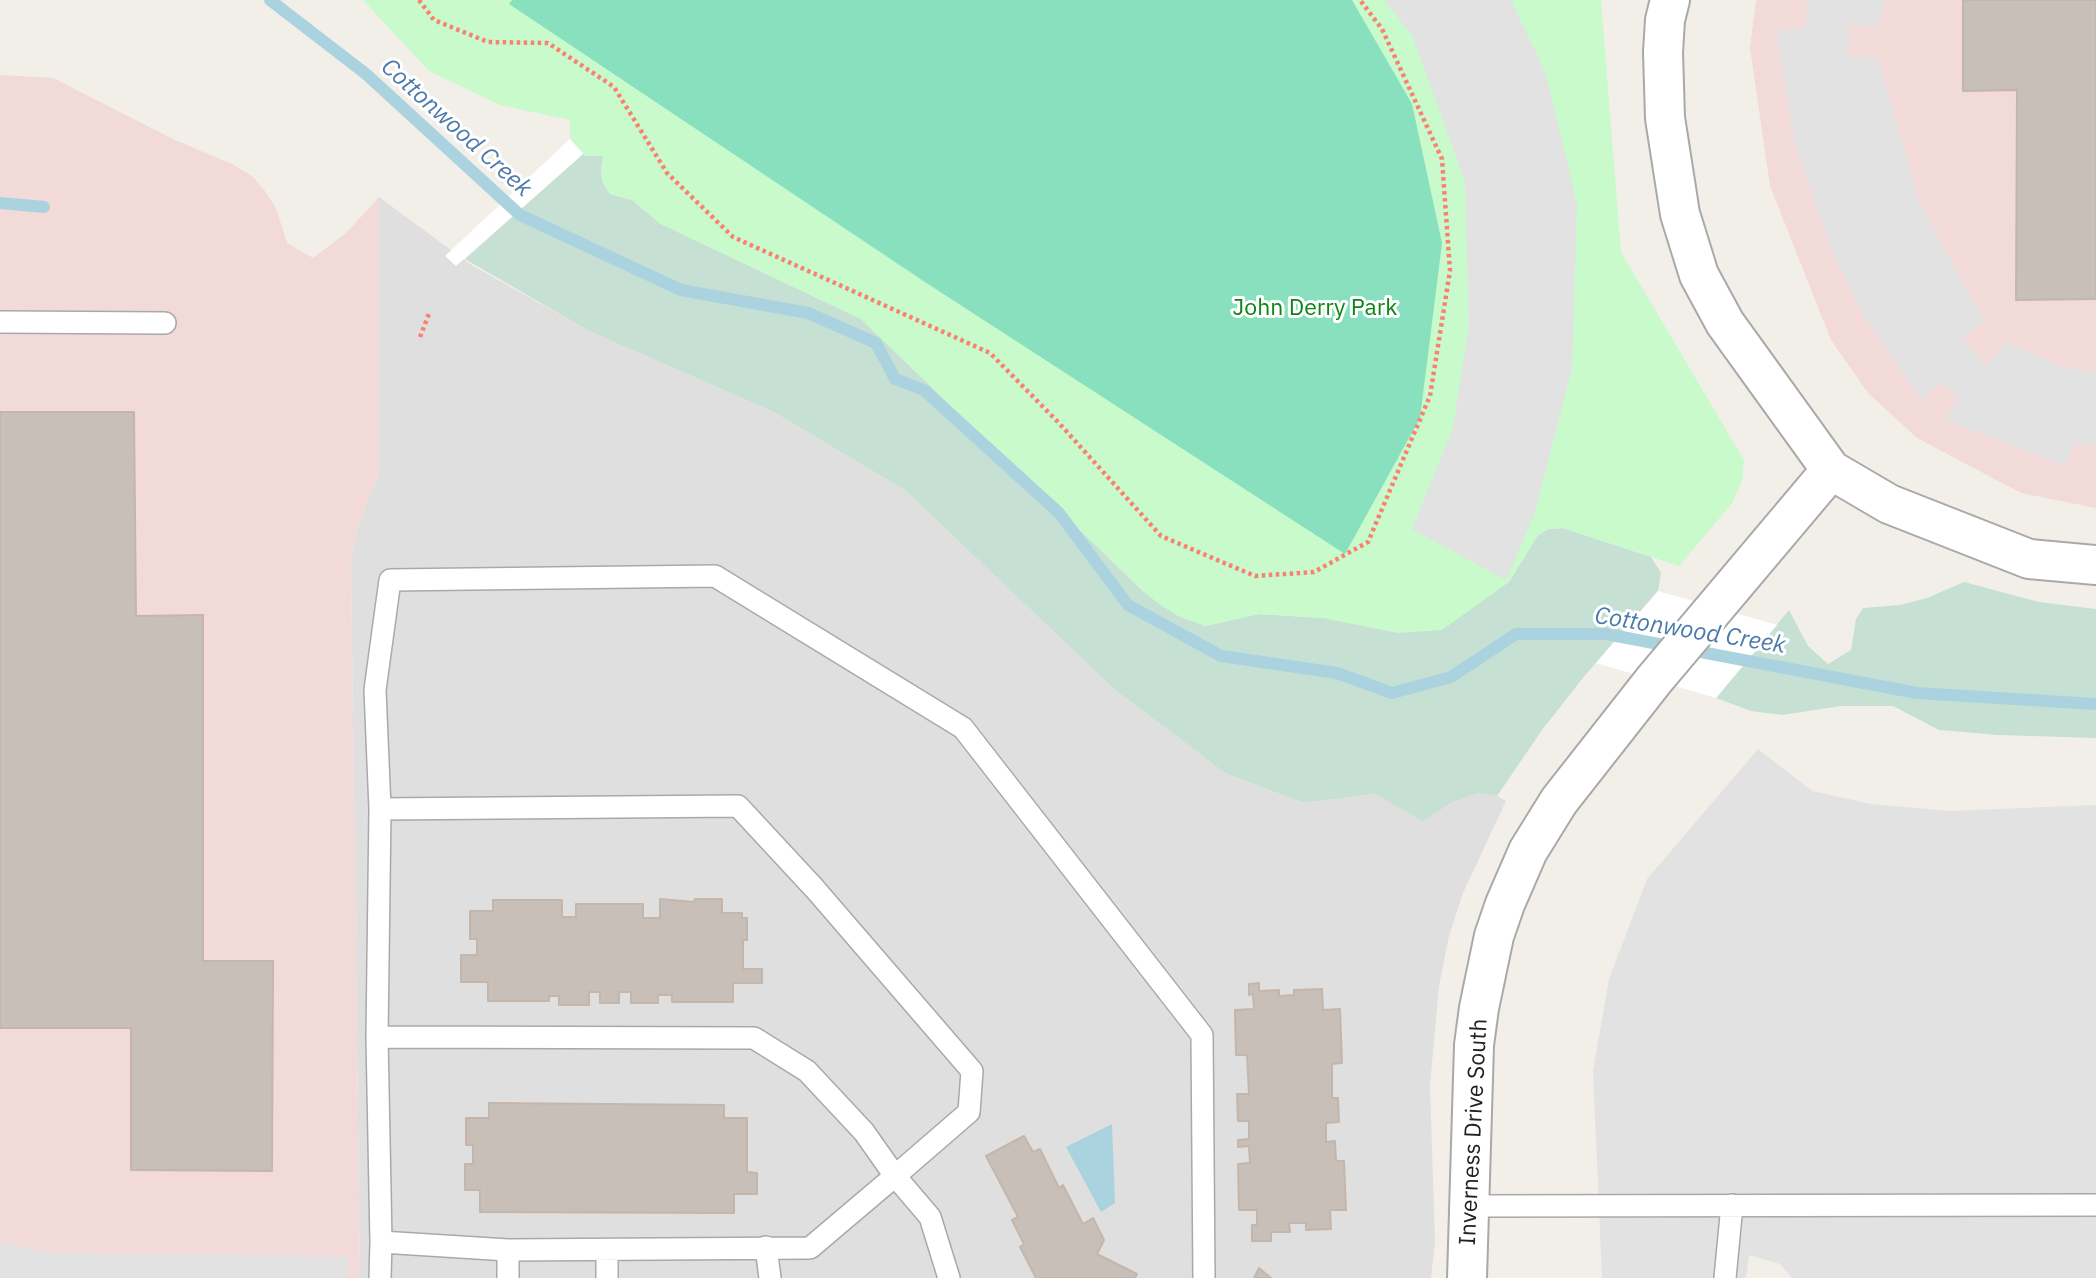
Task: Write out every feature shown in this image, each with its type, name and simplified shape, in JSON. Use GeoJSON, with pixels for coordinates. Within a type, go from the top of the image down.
{"type":"FeatureCollection","features":[{"type":"Feature","properties":{"kind":"street"},"geometry":{"type":"LineString","coordinates":[[1670,0],[1665,20],[1663,52],[1665,118],[1680,214],[1699,275],[1725,323],[1831,470],[1889,504],[2029,559],[2096,565]]}},
{"type":"Feature","properties":{"kind":"street","name":"Inverness Drive South"},"geometry":{"type":"LineString","coordinates":[[1467,1278],[1474,1045],[1489,961],[1505,904],[1528,851],[1553,809],[1654,680],[1831,470]]}},
{"type":"Feature","properties":{"kind":"lane"},"geometry":{"type":"LineString","coordinates":[[0,322],[165,323]]}},
{"type":"Feature","properties":{"kind":"lane"},"geometry":{"type":"LineString","coordinates":[[380,1278],[377,1037],[380,809],[375,690],[390,580],[715,576],[963,728],[1202,1035],[1204,1278]]}},
{"type":"Feature","properties":{"kind":"lane"},"geometry":{"type":"LineString","coordinates":[[380,809],[738,806],[816,889],[972,1071],[969,1112],[810,1248],[508,1250],[381,1242]]}},
{"type":"Feature","properties":{"kind":"lane"},"geometry":{"type":"LineString","coordinates":[[377,1037],[754,1038],[807,1072],[864,1132],[895,1176],[930,1217],[948,1278]]}},
{"type":"Feature","properties":{"kind":"lane"},"geometry":{"type":"LineString","coordinates":[[1726,1278],[1732,1205]]}},
{"type":"Feature","properties":{"kind":"lane"},"geometry":{"type":"LineString","coordinates":[[1470,1206],[2096,1205]]}},
{"type":"Feature","properties":{"kind":"lane"},"geometry":{"type":"LineString","coordinates":[[766,1247],[770,1278]]}},
{"type":"Feature","properties":{"kind":"lane"},"geometry":{"type":"LineString","coordinates":[[508,1250],[508,1278]]}},
{"type":"Feature","properties":{"kind":"lane"},"geometry":{"type":"LineString","coordinates":[[607,1250],[607,1278]]}},
{"type":"Feature","properties":{"kind":"path"},"geometry":{"type":"LineString","coordinates":[[419,0],[434,20],[488,42],[548,43],[614,87],[667,173],[733,237],[990,352],[1058,422],[1161,536],[1255,576],[1314,572],[1368,542],[1430,396],[1450,271],[1442,159],[1382,29],[1360,0]]}},
{"type":"Feature","properties":{"kind":"path"},"geometry":{"type":"LineString","coordinates":[[420,337],[430,311]]}},
{"type":"Feature","properties":{"kind":"shaded area"},"geometry":{"type":"Polygon","coordinates":[[[1384,0],[1511,0],[1546,74],[1577,204],[1572,368],[1535,512],[1506,580],[1412,529],[1453,428],[1469,325],[1465,181],[1412,35],[1384,0]]]}},
{"type":"Feature","properties":{"kind":"shaded area"},"geometry":{"type":"Polygon","coordinates":[[[1756,0],[2096,0],[2096,508],[2021,493],[1917,438],[1868,393],[1831,340],[1770,186],[1750,48],[1756,0]]]}},
{"type":"Feature","properties":{"kind":"shaded area"},"geometry":{"type":"Polygon","coordinates":[[[1799,0],[1885,0],[1877,28],[1849,24],[1848,57],[1878,57],[1920,204],[1984,321],[1962,338],[1987,366],[2006,342],[2065,368],[2096,372],[2096,446],[2075,443],[2065,466],[1945,420],[1959,397],[1941,382],[1922,400],[1865,319],[1832,252],[1794,140],[1776,30],[1804,29],[1809,3],[1799,0]]]}},
{"type":"Feature","properties":{"kind":"shaded area"},"geometry":{"type":"Polygon","coordinates":[[[0,75],[53,78],[175,140],[232,164],[252,176],[265,191],[276,208],[287,243],[313,258],[346,233],[379,197],[379,472],[358,526],[351,562],[360,1278],[0,1278],[0,75]]]}},
{"type":"Feature","properties":{"kind":"shaded area"},"geometry":{"type":"Polygon","coordinates":[[[379,197],[470,264],[589,331],[772,411],[905,490],[1114,689],[1225,773],[1304,803],[1375,794],[1423,820],[1451,803],[1478,793],[1497,796],[1506,801],[1463,893],[1449,936],[1439,986],[1430,1086],[1435,1241],[1431,1278],[360,1278],[351,562],[358,526],[379,472],[379,197]]]}},
{"type":"Feature","properties":{"kind":"shaded area"},"geometry":{"type":"Polygon","coordinates":[[[1758,749],[1812,791],[1871,804],[1950,811],[2096,805],[2096,1278],[1792,1278],[1780,1264],[1749,1255],[1746,1278],[1602,1278],[1593,1071],[1609,979],[1647,879],[1758,749]]]}},
{"type":"Feature","properties":{"kind":"shaded area"},"geometry":{"type":"Polygon","coordinates":[[[0,1242],[52,1253],[349,1256],[346,1278],[0,1278],[0,1242]]]}},
{"type":"Feature","properties":{"kind":"green space","name":"John Derry Park"},"geometry":{"type":"Polygon","coordinates":[[[363,0],[1601,0],[1621,252],[1744,460],[1742,480],[1733,502],[1679,566],[1563,528],[1549,529],[1538,535],[1509,582],[1442,630],[1398,633],[1323,618],[1259,614],[1205,626],[1178,616],[1144,592],[861,319],[661,224],[632,200],[610,194],[603,183],[603,156],[586,156],[570,139],[570,120],[500,105],[429,71],[363,0]]]}},
{"type":"Feature","properties":{"kind":"green space"},"geometry":{"type":"Polygon","coordinates":[[[512,0],[1352,0],[1412,104],[1442,243],[1420,418],[1345,554],[928,284],[509,4],[512,0]]]}},
{"type":"Feature","properties":{"kind":"green space"},"geometry":{"type":"Polygon","coordinates":[[[583,154],[603,155],[601,172],[603,183],[610,194],[632,200],[661,224],[861,319],[1144,592],[1205,626],[1259,614],[1323,618],[1509,582],[1538,535],[1549,529],[1563,528],[1651,557],[1661,573],[1658,591],[1582,679],[1542,730],[1497,796],[1478,793],[1451,803],[1423,821],[1375,794],[1304,803],[1225,773],[1114,689],[905,490],[772,411],[589,331],[465,259],[583,154]]]}},
{"type":"Feature","properties":{"kind":"green space"},"geometry":{"type":"Polygon","coordinates":[[[1964,582],[2039,602],[2096,609],[2096,738],[1939,730],[1893,706],[1841,706],[1782,715],[1751,711],[1716,698],[1789,610],[1808,646],[1828,664],[1851,650],[1856,619],[1863,608],[1900,605],[1927,598],[1964,582]]]}},
{"type":"Feature","properties":{"kind":"water"},"geometry":{"type":"Polygon","coordinates":[[[1112,1124],[1115,1203],[1101,1212],[1066,1147],[1112,1124]]]}},
{"type":"Feature","properties":{"kind":"pier"},"geometry":{"type":"Polygon","coordinates":[[[570,139],[583,154],[456,266],[445,256],[570,139]]]}},
{"type":"Feature","properties":{"kind":"pier"},"geometry":{"type":"Polygon","coordinates":[[[1658,591],[1777,625],[1716,698],[1596,663],[1658,591]]]}},
{"type":"Feature","properties":{"kind":"building"},"geometry":{"type":"Polygon","coordinates":[[[1963,0],[2096,0],[2096,299],[2016,300],[2017,90],[1963,91],[1963,0]]]}},
{"type":"Feature","properties":{"kind":"building"},"geometry":{"type":"Polygon","coordinates":[[[0,412],[134,412],[136,616],[203,615],[203,961],[273,961],[272,1171],[131,1170],[131,1028],[0,1028],[0,412]]]}},
{"type":"Feature","properties":{"kind":"building"},"geometry":{"type":"Polygon","coordinates":[[[660,899],[694,902],[695,899],[722,899],[722,913],[742,913],[742,918],[747,918],[747,940],[743,940],[743,969],[762,969],[762,983],[733,983],[733,1002],[672,1002],[672,995],[658,995],[658,1003],[631,1003],[631,992],[619,992],[619,1003],[600,1003],[600,992],[589,992],[589,1005],[559,1005],[559,996],[549,996],[549,1001],[488,1001],[488,982],[461,982],[461,955],[477,955],[477,939],[470,939],[470,911],[493,911],[493,900],[562,900],[562,917],[576,917],[576,904],[643,904],[643,918],[660,918],[660,899]]]}},
{"type":"Feature","properties":{"kind":"building"},"geometry":{"type":"Polygon","coordinates":[[[1259,983],[1259,991],[1279,990],[1279,996],[1294,995],[1294,990],[1322,989],[1323,1010],[1340,1009],[1342,1063],[1332,1064],[1332,1098],[1338,1098],[1339,1122],[1326,1123],[1326,1142],[1335,1141],[1336,1161],[1344,1161],[1346,1210],[1330,1210],[1331,1229],[1306,1230],[1306,1223],[1289,1223],[1290,1232],[1271,1232],[1271,1241],[1252,1241],[1252,1225],[1257,1225],[1257,1210],[1239,1210],[1238,1164],[1250,1163],[1249,1146],[1238,1147],[1238,1140],[1249,1139],[1249,1121],[1238,1121],[1237,1094],[1249,1094],[1247,1055],[1236,1055],[1235,1010],[1254,1009],[1253,994],[1249,995],[1249,984],[1259,983]]]}},
{"type":"Feature","properties":{"kind":"building"},"geometry":{"type":"Polygon","coordinates":[[[489,1103],[724,1105],[724,1118],[747,1118],[747,1172],[757,1173],[757,1194],[734,1194],[734,1213],[480,1212],[480,1190],[465,1190],[465,1164],[473,1164],[473,1145],[466,1145],[466,1118],[489,1118],[489,1103]]]}},
{"type":"Feature","properties":{"kind":"building"},"geometry":{"type":"Polygon","coordinates":[[[1024,1136],[1033,1152],[1040,1149],[1059,1188],[1063,1185],[1083,1224],[1093,1218],[1104,1240],[1097,1254],[1137,1274],[1135,1278],[1036,1278],[1020,1247],[1024,1244],[1012,1220],[1018,1217],[986,1156],[1024,1136]]]}},
{"type":"Feature","properties":{"kind":"building"},"geometry":{"type":"Polygon","coordinates":[[[1259,1268],[1271,1278],[1254,1278],[1259,1268]]]}},
{"type":"Feature","properties":{"kind":"waterway","name":"Cottonwood Creek"},"geometry":{"type":"LineString","coordinates":[[270,0],[366,74],[520,215],[681,290],[808,313],[876,343],[895,379],[924,390],[1059,513],[1128,605],[1221,656],[1337,673],[1392,693],[1451,677],[1516,634],[1606,634],[1917,693],[2096,704]]}},
{"type":"Feature","properties":{"kind":"waterway"},"geometry":{"type":"LineString","coordinates":[[0,203],[44,207]]}}]}
